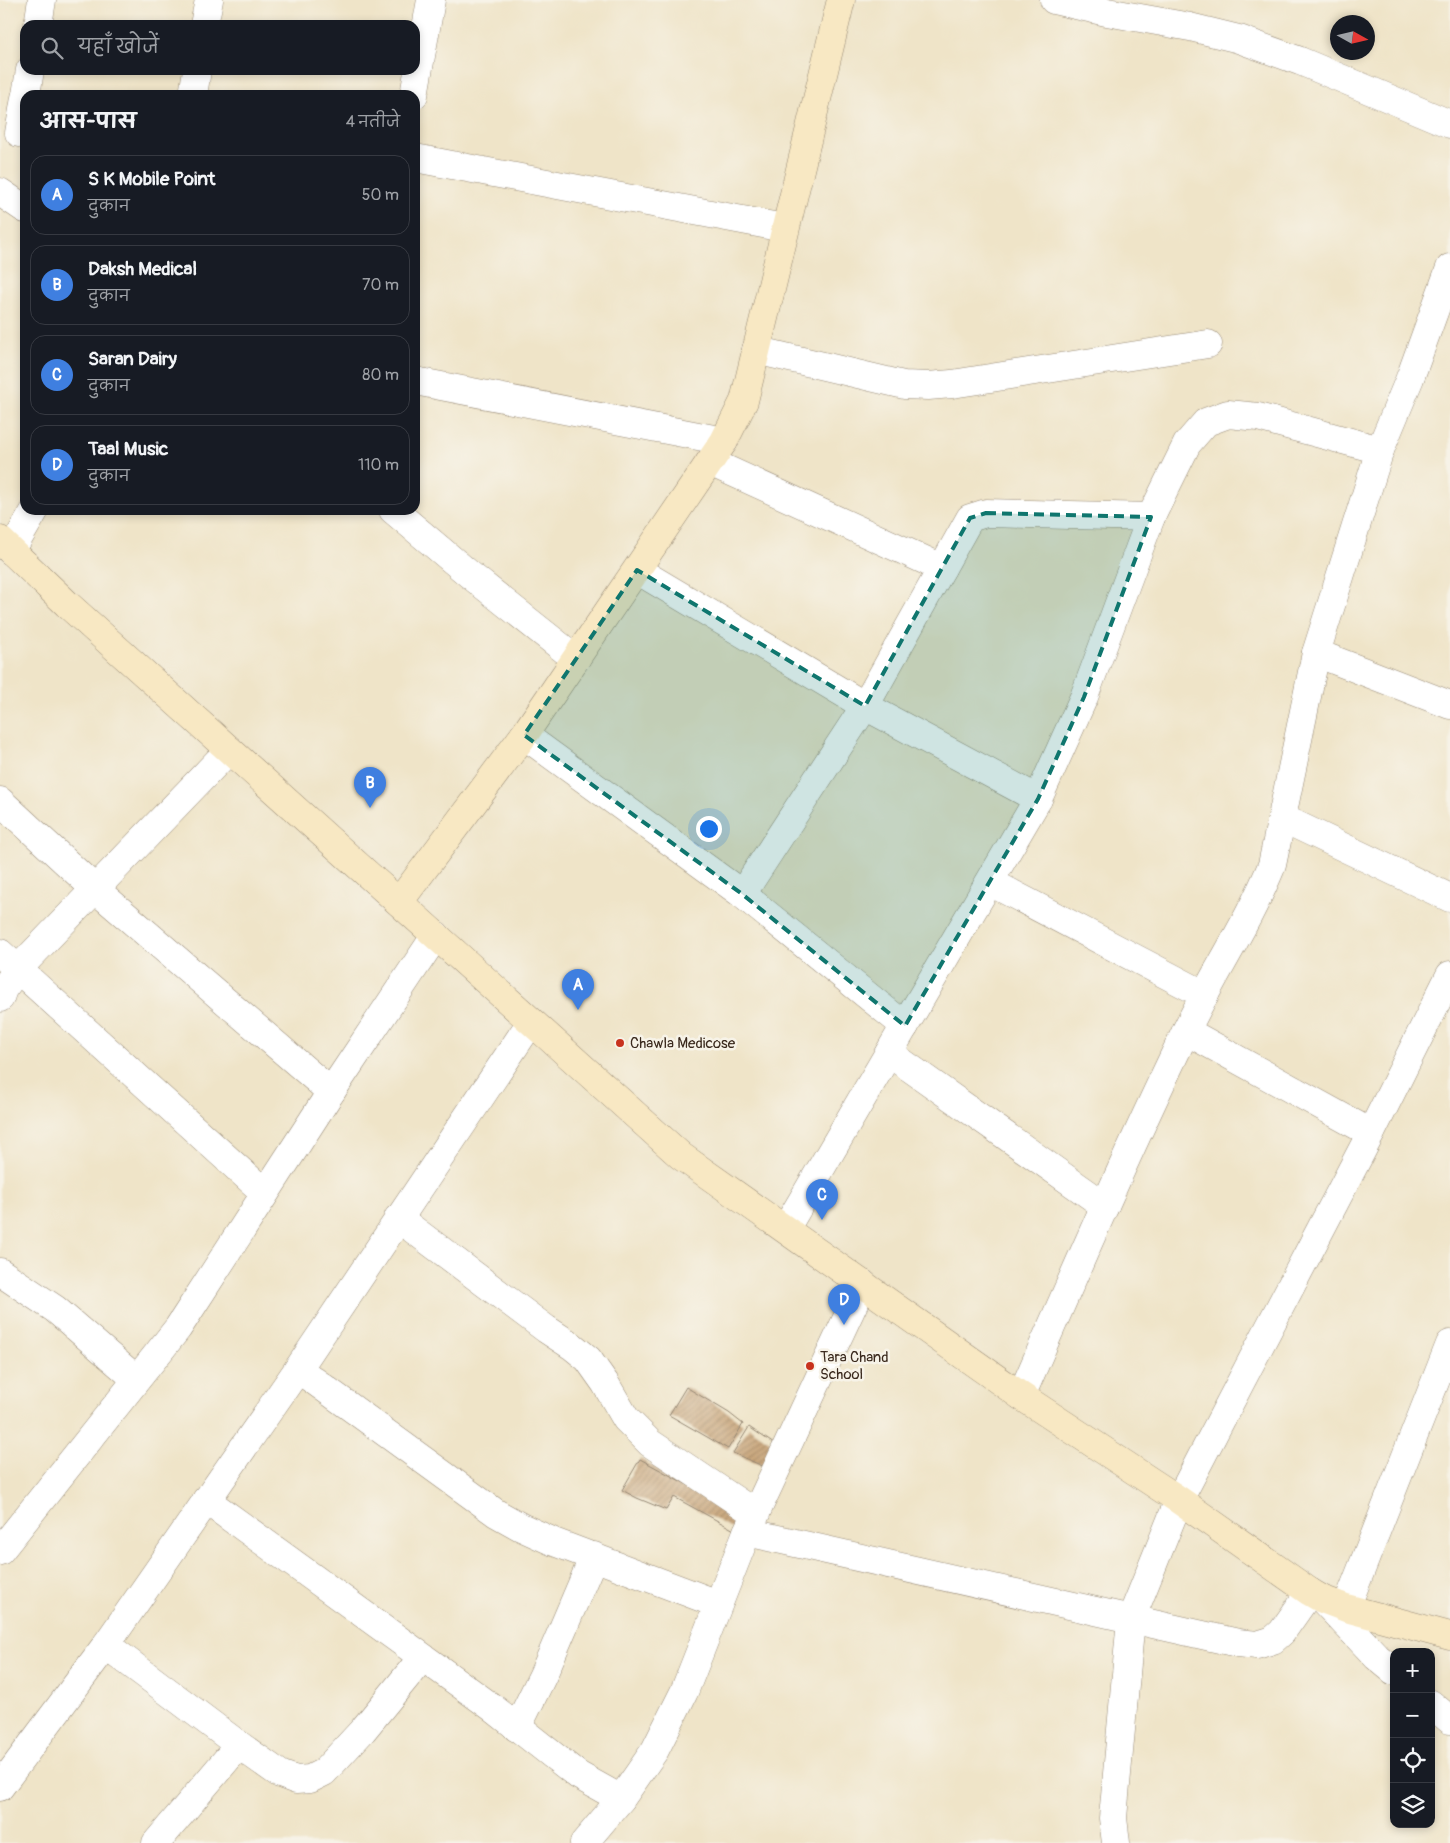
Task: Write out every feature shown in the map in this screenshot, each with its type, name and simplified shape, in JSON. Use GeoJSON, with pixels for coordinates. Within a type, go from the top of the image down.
{"type":"FeatureCollection","features":[{"type":"Feature","properties":{"kind":"main road"},"geometry":{"type":"LineString","coordinates":[[398,902],[524,735],[717,452],[744,401],[839,0]]}},
{"type":"Feature","properties":{"kind":"main road"},"geometry":{"type":"LineString","coordinates":[[6,545],[74,610],[681,1156],[786,1228],[1021,1396],[1326,1600],[1450,1636]]}},
{"type":"Feature","properties":{"kind":"street"},"geometry":{"type":"LineString","coordinates":[[39,20],[42,0]]}},
{"type":"Feature","properties":{"kind":"street"},"geometry":{"type":"LineString","coordinates":[[205,20],[208,0]]}},
{"type":"Feature","properties":{"kind":"street"},"geometry":{"type":"LineString","coordinates":[[420,61],[431,0]]}},
{"type":"Feature","properties":{"kind":"street"},"geometry":{"type":"LineString","coordinates":[[1054,0],[1190,27],[1239,39],[1300,61],[1450,124]]}},
{"type":"Feature","properties":{"kind":"street"},"geometry":{"type":"LineString","coordinates":[[26,90],[29,75]]}},
{"type":"Feature","properties":{"kind":"street"},"geometry":{"type":"LineString","coordinates":[[194,90],[196,75]]}},
{"type":"Feature","properties":{"kind":"street"},"geometry":{"type":"LineString","coordinates":[[415,90],[418,75]]}},
{"type":"Feature","properties":{"kind":"street"},"geometry":{"type":"LineString","coordinates":[[15,132],[20,114]]}},
{"type":"Feature","properties":{"kind":"street"},"geometry":{"type":"LineString","coordinates":[[420,159],[784,228]]}},
{"type":"Feature","properties":{"kind":"street"},"geometry":{"type":"LineString","coordinates":[[0,192],[20,206]]}},
{"type":"Feature","properties":{"kind":"street"},"geometry":{"type":"LineString","coordinates":[[1021,1396],[1136,1135],[1186,1031],[1258,898],[1272,865],[1316,653],[1380,450],[1448,282]]}},
{"type":"Feature","properties":{"kind":"street"},"geometry":{"type":"LineString","coordinates":[[756,350],[904,385],[928,386],[952,384],[1208,344]]}},
{"type":"Feature","properties":{"kind":"street"},"geometry":{"type":"LineString","coordinates":[[420,382],[717,452],[942,568]]}},
{"type":"Feature","properties":{"kind":"street"},"geometry":{"type":"LineString","coordinates":[[786,1228],[1038,799],[1084,697],[1151,517],[1187,444],[1206,422],[1228,414],[1258,417],[1380,450]]}},
{"type":"Feature","properties":{"kind":"street"},"geometry":{"type":"LineString","coordinates":[[742,894],[865,706],[970,518],[986,513],[1151,517]]}},
{"type":"Feature","properties":{"kind":"street"},"geometry":{"type":"LineString","coordinates":[[6,545],[31,515]]}},
{"type":"Feature","properties":{"kind":"street"},"geometry":{"type":"LineString","coordinates":[[399,515],[469,574],[576,659]]}},
{"type":"Feature","properties":{"kind":"street"},"geometry":{"type":"LineString","coordinates":[[636,570],[865,706],[1038,799]]}},
{"type":"Feature","properties":{"kind":"street"},"geometry":{"type":"LineString","coordinates":[[1316,653],[1450,706]]}},
{"type":"Feature","properties":{"kind":"street"},"geometry":{"type":"LineString","coordinates":[[524,735],[742,894],[904,1026]]}},
{"type":"Feature","properties":{"kind":"street"},"geometry":{"type":"LineString","coordinates":[[0,998],[9,961],[95,889],[230,750]]}},
{"type":"Feature","properties":{"kind":"street"},"geometry":{"type":"LineString","coordinates":[[0,801],[95,889],[332,1092]]}},
{"type":"Feature","properties":{"kind":"street"},"geometry":{"type":"LineString","coordinates":[[1282,818],[1450,898]]}},
{"type":"Feature","properties":{"kind":"street"},"geometry":{"type":"LineString","coordinates":[[990,882],[1205,995]]}},
{"type":"Feature","properties":{"kind":"street"},"geometry":{"type":"LineString","coordinates":[[0,1551],[178,1328],[436,935]]}},
{"type":"Feature","properties":{"kind":"street"},"geometry":{"type":"LineString","coordinates":[[9,961],[266,1192]]}},
{"type":"Feature","properties":{"kind":"street"},"geometry":{"type":"LineString","coordinates":[[1116,1843],[1113,1818],[1131,1619],[1179,1500],[1371,1133],[1450,975]]}},
{"type":"Feature","properties":{"kind":"street"},"geometry":{"type":"LineString","coordinates":[[0,1788],[106,1644],[298,1368],[531,1022]]}},
{"type":"Feature","properties":{"kind":"street"},"geometry":{"type":"LineString","coordinates":[[1186,1031],[1371,1133]]}},
{"type":"Feature","properties":{"kind":"street"},"geometry":{"type":"LineString","coordinates":[[889,1053],[1105,1206]]}},
{"type":"Feature","properties":{"kind":"street"},"geometry":{"type":"LineString","coordinates":[[398,1218],[588,1359],[605,1383],[626,1419],[650,1443],[752,1523],[1131,1619],[1238,1643],[1257,1645],[1273,1640],[1326,1600],[1450,1344]]}},
{"type":"Feature","properties":{"kind":"street"},"geometry":{"type":"LineString","coordinates":[[0,1272],[55,1309],[136,1379]]}},
{"type":"Feature","properties":{"kind":"street"},"geometry":{"type":"LineString","coordinates":[[584,1843],[622,1799],[654,1750],[684,1692],[752,1523],[863,1284]]}},
{"type":"Feature","properties":{"kind":"street"},"geometry":{"type":"LineString","coordinates":[[298,1368],[496,1513],[554,1542],[718,1604]]}},
{"type":"Feature","properties":{"kind":"street"},"geometry":{"type":"LineString","coordinates":[[206,1500],[518,1728],[578,1775],[622,1799]]}},
{"type":"Feature","properties":{"kind":"street"},"geometry":{"type":"LineString","coordinates":[[518,1728],[594,1556]]}},
{"type":"Feature","properties":{"kind":"street"},"geometry":{"type":"LineString","coordinates":[[1326,1600],[1377,1657],[1390,1668]]}},
{"type":"Feature","properties":{"kind":"street"},"geometry":{"type":"LineString","coordinates":[[106,1644],[239,1745],[280,1774],[296,1780],[310,1778],[324,1772],[363,1730],[422,1658]]}},
{"type":"Feature","properties":{"kind":"street"},"geometry":{"type":"LineString","coordinates":[[1435,1707],[1450,1720]]}},
{"type":"Feature","properties":{"kind":"street"},"geometry":{"type":"LineString","coordinates":[[156,1843],[239,1745]]}},
{"type":"Feature","properties":{"kind":"highlighted area"},"geometry":{"type":"Polygon","coordinates":[[[986,513],[1151,517],[1084,697],[1038,799],[905,1026],[742,894],[524,735],[637,570],[865,706],[970,518],[986,513]]]}},
{"type":"Feature","properties":{"kind":"building"},"geometry":{"type":"Polygon","coordinates":[[[686,1387],[729,1413],[743,1424],[728,1449],[669,1415],[686,1387]]]}},
{"type":"Feature","properties":{"kind":"building"},"geometry":{"type":"Polygon","coordinates":[[[749,1427],[777,1446],[765,1467],[733,1453],[749,1427]]]}},
{"type":"Feature","properties":{"kind":"building"},"geometry":{"type":"Polygon","coordinates":[[[640,1459],[745,1519],[738,1532],[674,1497],[666,1510],[622,1490],[640,1459]]]}},
{"type":"Feature","properties":{"kind":"place","name":"Daksh Medical"},"geometry":{"type":"Point","coordinates":[370,808]}},
{"type":"Feature","properties":{"kind":"place","name":"S K Mobile Point"},"geometry":{"type":"Point","coordinates":[578,1010]}},
{"type":"Feature","properties":{"kind":"place","name":"Chawla Medicose"},"geometry":{"type":"Point","coordinates":[620,1043]}},
{"type":"Feature","properties":{"kind":"place","name":"Saran Dairy"},"geometry":{"type":"Point","coordinates":[822,1220]}},
{"type":"Feature","properties":{"kind":"place","name":"Taal Music"},"geometry":{"type":"Point","coordinates":[844,1325]}},
{"type":"Feature","properties":{"kind":"place","name":"Tara Chand School"},"geometry":{"type":"Point","coordinates":[810,1366]}}]}
